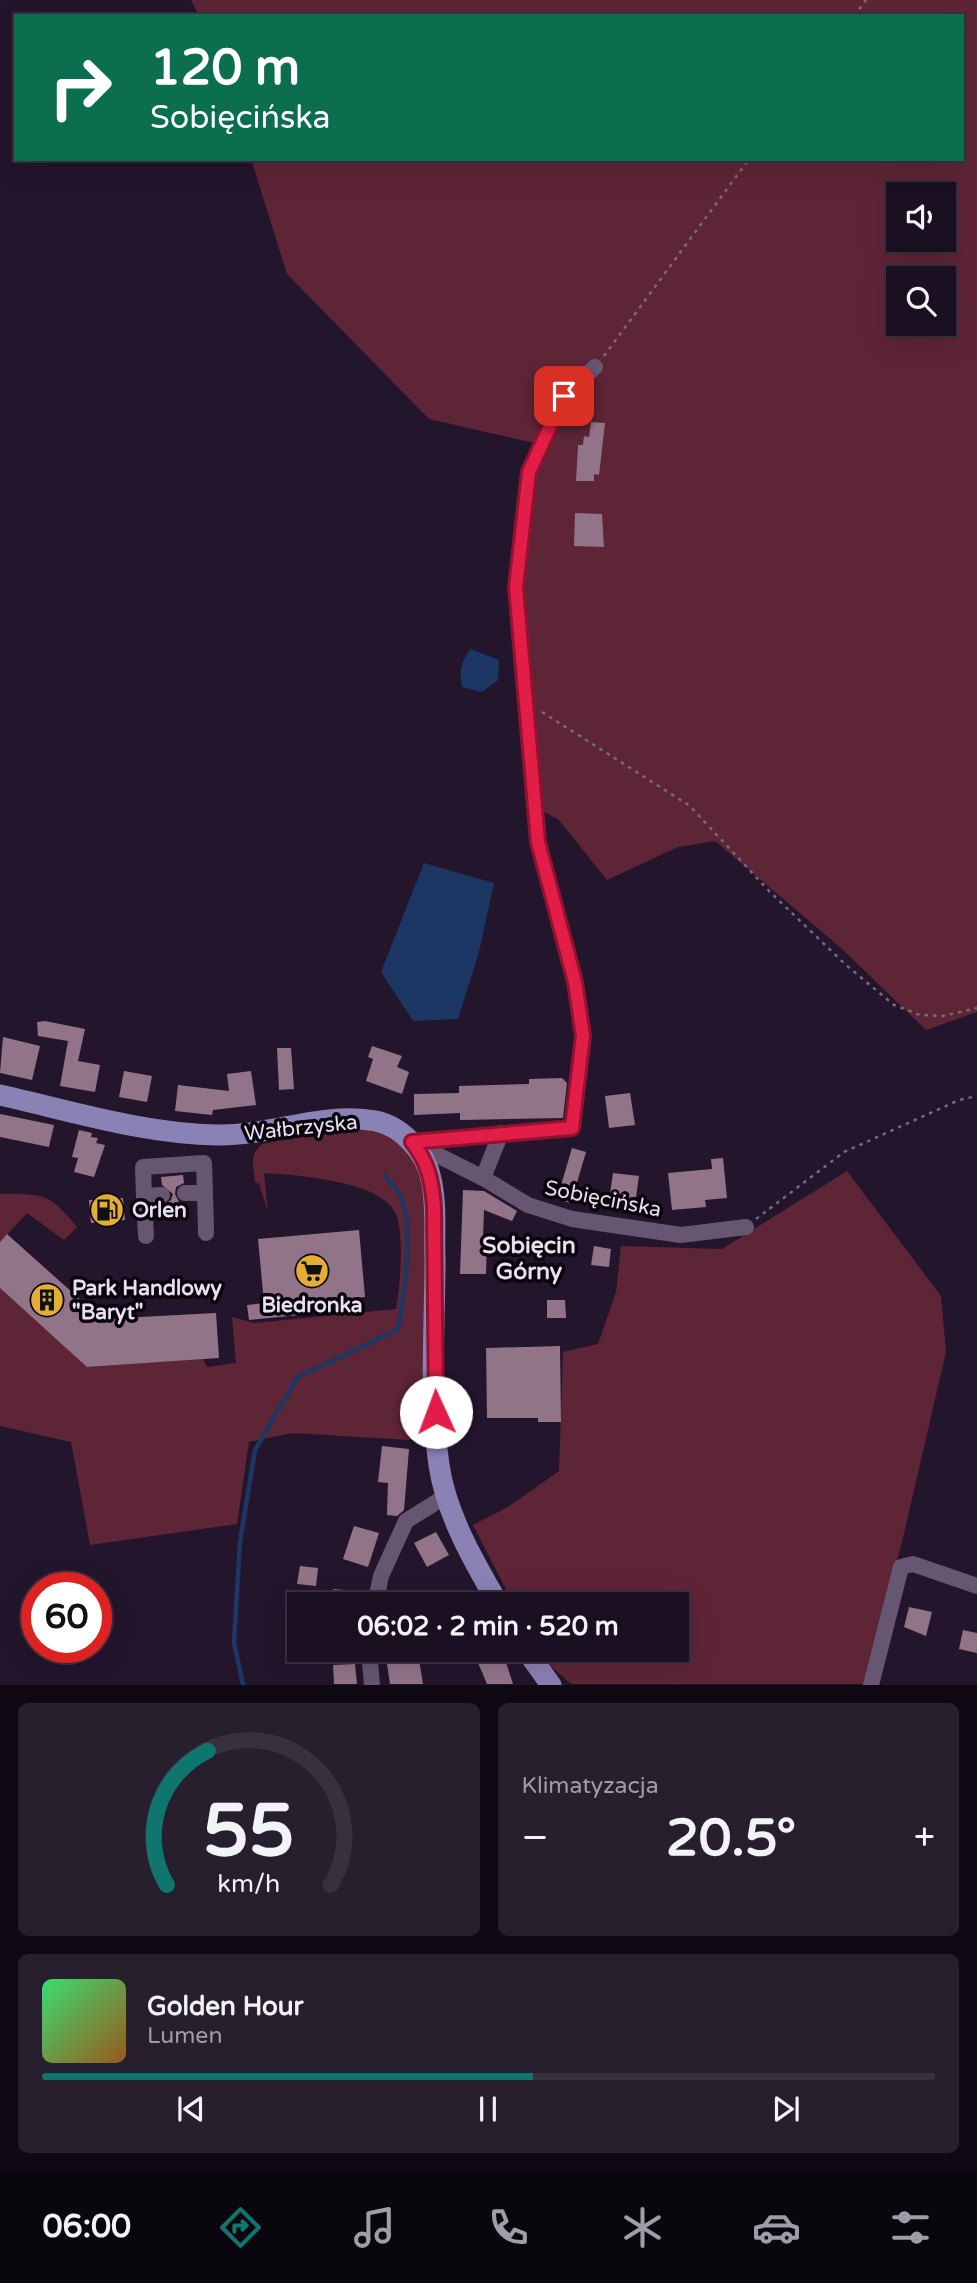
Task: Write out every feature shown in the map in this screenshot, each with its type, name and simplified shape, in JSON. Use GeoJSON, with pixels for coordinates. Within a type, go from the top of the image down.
{"type":"FeatureCollection","features":[{"type":"Feature","properties":{"kind":"main road","name":"Wałbrzyska"},"geometry":{"type":"LineString","coordinates":[[0,1096],[167,1132],[237,1135],[347,1120],[377,1121],[398,1131],[412,1142]]}},
{"type":"Feature","properties":{"kind":"main road"},"geometry":{"type":"LineString","coordinates":[[412,1142],[424,1157],[433,1197],[437,1436],[446,1496],[459,1528],[492,1592]]}},
{"type":"Feature","properties":{"kind":"main road"},"geometry":{"type":"LineString","coordinates":[[535,1662],[551,1685]]}},
{"type":"Feature","properties":{"kind":"street"},"geometry":{"type":"LineString","coordinates":[[412,1142],[572,1128],[583,1036],[575,982],[538,842],[516,587],[529,472],[564,396],[595,367]]}},
{"type":"Feature","properties":{"kind":"street"},"geometry":{"type":"LineString","coordinates":[[483,1178],[501,1133]]}},
{"type":"Feature","properties":{"kind":"street","name":"Sobięcińska"},"geometry":{"type":"LineString","coordinates":[[412,1142],[483,1178],[528,1205],[617,1228],[681,1235],[746,1227]]}},
{"type":"Feature","properties":{"kind":"street"},"geometry":{"type":"LineString","coordinates":[[146,1236],[143,1167],[204,1163],[206,1233]]}},
{"type":"Feature","properties":{"kind":"street"},"geometry":{"type":"LineString","coordinates":[[185,1193],[205,1193]]}},
{"type":"Feature","properties":{"kind":"street"},"geometry":{"type":"LineString","coordinates":[[144,1196],[162,1195]]}},
{"type":"Feature","properties":{"kind":"street"},"geometry":{"type":"LineString","coordinates":[[378,1592],[381,1576],[406,1521],[446,1496]]}},
{"type":"Feature","properties":{"kind":"street"},"geometry":{"type":"LineString","coordinates":[[871,1685],[901,1567],[913,1564],[977,1586]]}},
{"type":"Feature","properties":{"kind":"street"},"geometry":{"type":"LineString","coordinates":[[370,1662],[372,1685]]}},
{"type":"Feature","properties":{"kind":"path"},"geometry":{"type":"LineString","coordinates":[[595,367],[749,161]]}},
{"type":"Feature","properties":{"kind":"path"},"geometry":{"type":"LineString","coordinates":[[524,700],[690,806],[778,900],[846,965],[894,1005],[920,1015],[943,1016],[977,1008]]}},
{"type":"Feature","properties":{"kind":"path"},"geometry":{"type":"LineString","coordinates":[[746,1227],[844,1152],[959,1100],[977,1096]]}},
{"type":"Feature","properties":{"kind":"shaded area"},"geometry":{"type":"Polygon","coordinates":[[[191,0],[977,0],[977,1012],[926,1030],[841,948],[715,841],[678,847],[607,880],[558,819],[531,806],[521,610],[539,444],[429,419],[287,274],[252,161],[964,161],[964,14],[198,14],[191,0]]]}},
{"type":"Feature","properties":{"kind":"shaded area"},"geometry":{"type":"Polygon","coordinates":[[[372,1128],[388,1136],[408,1153],[421,1175],[424,1190],[428,1302],[425,1433],[409,1440],[292,1433],[249,1442],[237,1524],[90,1545],[71,1442],[0,1426],[0,1288],[88,1367],[203,1359],[207,1367],[236,1363],[232,1317],[254,1323],[396,1309],[400,1274],[400,1232],[395,1212],[386,1202],[373,1193],[336,1182],[264,1173],[268,1212],[253,1171],[255,1152],[262,1144],[343,1129],[372,1128]]]}},
{"type":"Feature","properties":{"kind":"shaded area"},"geometry":{"type":"Polygon","coordinates":[[[847,1171],[941,1296],[946,1352],[902,1542],[864,1684],[571,1684],[546,1662],[689,1662],[689,1592],[507,1592],[473,1525],[508,1507],[559,1471],[563,1352],[598,1344],[616,1292],[621,1246],[722,1249],[847,1171]]]}},
{"type":"Feature","properties":{"kind":"shaded area"},"geometry":{"type":"Polygon","coordinates":[[[0,1194],[27,1194],[45,1198],[77,1227],[64,1240],[27,1213],[0,1242],[0,1194]]]}},
{"type":"Feature","properties":{"kind":"water"},"geometry":{"type":"Polygon","coordinates":[[[470,649],[499,660],[498,680],[482,692],[462,687],[462,667],[470,649]]]}},
{"type":"Feature","properties":{"kind":"water"},"geometry":{"type":"Polygon","coordinates":[[[424,863],[494,883],[479,952],[458,1019],[413,1021],[381,972],[424,863]]]}},
{"type":"Feature","properties":{"kind":"building"},"geometry":{"type":"Polygon","coordinates":[[[591,422],[605,423],[599,475],[594,474],[594,481],[576,481],[578,445],[583,445],[584,436],[589,437],[591,422]]]}},
{"type":"Feature","properties":{"kind":"building"},"geometry":{"type":"Polygon","coordinates":[[[575,513],[602,514],[604,547],[574,546],[575,513]]]}},
{"type":"Feature","properties":{"kind":"building"},"geometry":{"type":"Polygon","coordinates":[[[45,1021],[85,1029],[78,1061],[100,1065],[95,1092],[60,1086],[68,1041],[38,1036],[37,1022],[45,1021]]]}},
{"type":"Feature","properties":{"kind":"building"},"geometry":{"type":"Polygon","coordinates":[[[3,1037],[40,1046],[32,1080],[0,1073],[3,1037]]]}},
{"type":"Feature","properties":{"kind":"building"},"geometry":{"type":"Polygon","coordinates":[[[372,1046],[402,1056],[397,1067],[409,1072],[402,1094],[366,1081],[373,1059],[368,1057],[372,1046]]]}},
{"type":"Feature","properties":{"kind":"building"},"geometry":{"type":"Polygon","coordinates":[[[277,1048],[291,1048],[294,1089],[279,1090],[277,1048]]]}},
{"type":"Feature","properties":{"kind":"building"},"geometry":{"type":"Polygon","coordinates":[[[124,1071],[152,1076],[147,1102],[119,1097],[124,1071]]]}},
{"type":"Feature","properties":{"kind":"building"},"geometry":{"type":"Polygon","coordinates":[[[251,1071],[256,1105],[213,1110],[212,1115],[175,1111],[178,1085],[229,1091],[227,1074],[251,1071]]]}},
{"type":"Feature","properties":{"kind":"building"},"geometry":{"type":"Polygon","coordinates":[[[562,1078],[567,1083],[563,1118],[460,1120],[460,1113],[414,1115],[414,1094],[459,1093],[459,1086],[529,1084],[529,1079],[562,1078]]]}},
{"type":"Feature","properties":{"kind":"building"},"geometry":{"type":"Polygon","coordinates":[[[630,1093],[635,1125],[609,1128],[605,1096],[630,1093]]]}},
{"type":"Feature","properties":{"kind":"building"},"geometry":{"type":"Polygon","coordinates":[[[0,1114],[54,1125],[49,1147],[0,1137],[0,1114]]]}},
{"type":"Feature","properties":{"kind":"building"},"geometry":{"type":"Polygon","coordinates":[[[79,1130],[92,1133],[91,1137],[98,1138],[96,1143],[105,1145],[94,1177],[74,1172],[78,1158],[72,1157],[79,1130]]]}},
{"type":"Feature","properties":{"kind":"building"},"geometry":{"type":"Polygon","coordinates":[[[572,1148],[586,1152],[571,1203],[557,1199],[572,1148]]]}},
{"type":"Feature","properties":{"kind":"building"},"geometry":{"type":"Polygon","coordinates":[[[723,1158],[727,1198],[705,1200],[706,1207],[672,1210],[668,1173],[712,1169],[711,1159],[723,1158]]]}},
{"type":"Feature","properties":{"kind":"building"},"geometry":{"type":"Polygon","coordinates":[[[613,1173],[639,1176],[634,1211],[608,1208],[613,1173]]]}},
{"type":"Feature","properties":{"kind":"building"},"geometry":{"type":"Polygon","coordinates":[[[183,1175],[184,1183],[176,1187],[175,1194],[179,1202],[185,1203],[186,1211],[164,1213],[163,1205],[171,1200],[173,1194],[162,1185],[161,1177],[183,1175]]]}},
{"type":"Feature","properties":{"kind":"building"},"geometry":{"type":"Polygon","coordinates":[[[463,1190],[484,1191],[517,1211],[512,1221],[484,1210],[486,1274],[460,1274],[463,1190]]]}},
{"type":"Feature","properties":{"kind":"building","name":"Orlen"},"geometry":{"type":"Polygon","coordinates":[[[123,1198],[125,1220],[91,1223],[89,1200],[123,1198]]]}},
{"type":"Feature","properties":{"kind":"building","name":"Biedronka"},"geometry":{"type":"Polygon","coordinates":[[[359,1230],[365,1297],[308,1302],[309,1314],[249,1320],[247,1305],[264,1303],[258,1239],[359,1230]]]}},
{"type":"Feature","properties":{"kind":"building","name":"Park Handlowy \"Baryt\""},"geometry":{"type":"Polygon","coordinates":[[[7,1234],[102,1319],[216,1313],[219,1358],[87,1367],[0,1288],[0,1242],[7,1234]]]}},
{"type":"Feature","properties":{"kind":"building"},"geometry":{"type":"Polygon","coordinates":[[[594,1246],[611,1249],[609,1267],[591,1265],[594,1246]]]}},
{"type":"Feature","properties":{"kind":"building"},"geometry":{"type":"Polygon","coordinates":[[[547,1300],[565,1300],[566,1318],[547,1318],[547,1300]]]}},
{"type":"Feature","properties":{"kind":"building"},"geometry":{"type":"Polygon","coordinates":[[[560,1346],[561,1422],[538,1422],[538,1418],[487,1418],[486,1348],[560,1346]]]}},
{"type":"Feature","properties":{"kind":"building"},"geometry":{"type":"Polygon","coordinates":[[[382,1446],[409,1449],[404,1510],[397,1516],[387,1515],[388,1483],[378,1482],[382,1446]]]}},
{"type":"Feature","properties":{"kind":"building"},"geometry":{"type":"Polygon","coordinates":[[[354,1526],[379,1533],[368,1567],[343,1559],[354,1526]]]}},
{"type":"Feature","properties":{"kind":"building"},"geometry":{"type":"Polygon","coordinates":[[[436,1532],[449,1555],[427,1567],[414,1543],[436,1532]]]}},
{"type":"Feature","properties":{"kind":"building"},"geometry":{"type":"Polygon","coordinates":[[[300,1566],[318,1568],[316,1586],[297,1584],[300,1566]]]}},
{"type":"Feature","properties":{"kind":"building"},"geometry":{"type":"Polygon","coordinates":[[[333,1589],[356,1591],[356,1592],[333,1592],[333,1589]]]}},
{"type":"Feature","properties":{"kind":"building"},"geometry":{"type":"Polygon","coordinates":[[[909,1607],[932,1612],[926,1636],[904,1627],[909,1607]]]}},
{"type":"Feature","properties":{"kind":"building"},"geometry":{"type":"Polygon","coordinates":[[[963,1630],[977,1633],[977,1653],[959,1649],[963,1630]]]}},
{"type":"Feature","properties":{"kind":"building"},"geometry":{"type":"Polygon","coordinates":[[[387,1662],[419,1662],[423,1684],[390,1684],[387,1662]]]}},
{"type":"Feature","properties":{"kind":"building"},"geometry":{"type":"Polygon","coordinates":[[[478,1662],[506,1662],[513,1684],[487,1684],[478,1662]]]}},
{"type":"Feature","properties":{"kind":"building"},"geometry":{"type":"Polygon","coordinates":[[[355,1664],[357,1684],[334,1684],[333,1665],[355,1664]]]}},
{"type":"Feature","properties":{"kind":"waterway"},"geometry":{"type":"LineString","coordinates":[[243,1685],[234,1642],[240,1542],[255,1450],[297,1378],[398,1329],[405,1281],[407,1226],[401,1197],[385,1175]]}},
{"type":"Feature","properties":{"kind":"place","name":"Orlen"},"geometry":{"type":"Point","coordinates":[107,1210]}},
{"type":"Feature","properties":{"kind":"place","name":"Biedronka"},"geometry":{"type":"Point","coordinates":[312,1271]}},
{"type":"Feature","properties":{"kind":"place","name":"Park Handlowy \"Baryt\""},"geometry":{"type":"Point","coordinates":[47,1300]}},
{"type":"Feature","properties":{"kind":"district","name":"Sobięcin Górny"},"geometry":{"type":"Point","coordinates":[529,1259]}},
{"type":"Feature","properties":{"kind":"route"},"geometry":{"type":"LineString","coordinates":[[436,1412],[434,1207],[431,1179],[424,1157],[412,1142],[572,1128],[583,1036],[575,982],[538,842],[516,587],[529,472],[564,396]]}}]}
